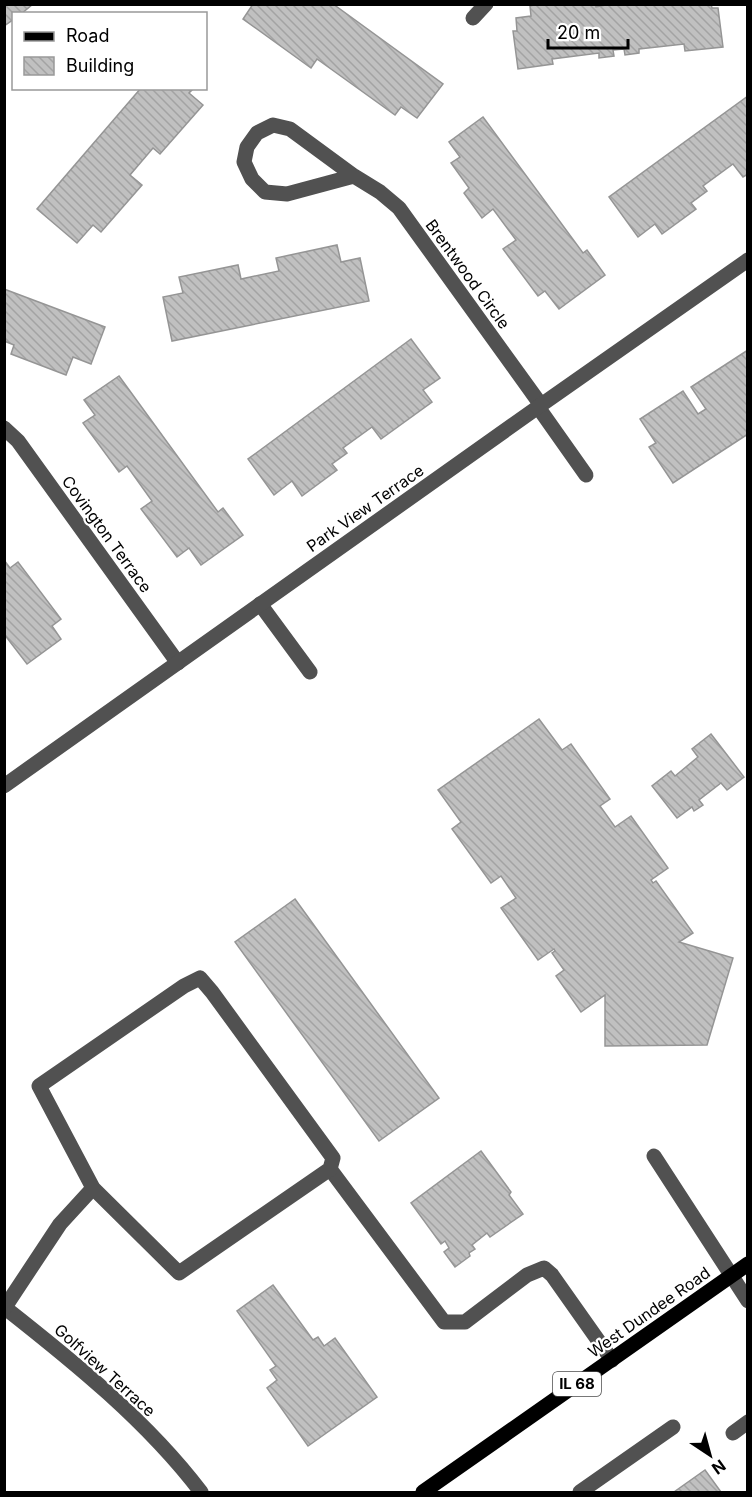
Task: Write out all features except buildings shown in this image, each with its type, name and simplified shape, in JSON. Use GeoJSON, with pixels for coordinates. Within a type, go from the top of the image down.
{"type":"FeatureCollection","features":[{"type":"Feature","properties":{"kind":"main road","name":"West Dundee Road"},"geometry":{"type":"LineString","coordinates":[[423,1492],[747,1264]]}},
{"type":"Feature","properties":{"kind":"street"},"geometry":{"type":"LineString","coordinates":[[473,18],[486,4]]}},
{"type":"Feature","properties":{"kind":"street","name":"Brentwood Circle"},"geometry":{"type":"LineString","coordinates":[[354,176],[286,194],[265,192],[252,179],[244,162],[247,147],[257,133],[273,125],[290,129],[354,176],[380,192],[399,208],[586,475]]}},
{"type":"Feature","properties":{"kind":"street","name":"Park View Terrace"},"geometry":{"type":"LineString","coordinates":[[4,786],[747,260]]}},
{"type":"Feature","properties":{"kind":"street","name":"Covington Terrace"},"geometry":{"type":"LineString","coordinates":[[4,428],[18,441],[178,663]]}},
{"type":"Feature","properties":{"kind":"street"},"geometry":{"type":"LineString","coordinates":[[260,604],[310,672]]}},
{"type":"Feature","properties":{"kind":"street"},"geometry":{"type":"LineString","coordinates":[[200,978],[333,1158],[330,1169],[179,1273],[93,1188],[39,1086],[184,986],[200,978]]}},
{"type":"Feature","properties":{"kind":"street"},"geometry":{"type":"LineString","coordinates":[[654,1156],[747,1301]]}},
{"type":"Feature","properties":{"kind":"street"},"geometry":{"type":"LineString","coordinates":[[330,1169],[444,1322],[465,1322],[527,1275],[544,1268],[552,1275],[612,1360]]}},
{"type":"Feature","properties":{"kind":"street"},"geometry":{"type":"LineString","coordinates":[[5,1307],[60,1224],[93,1188]]}},
{"type":"Feature","properties":{"kind":"street","name":"Golfview Terrace"},"geometry":{"type":"LineString","coordinates":[[5,1307],[126,1408],[201,1492]]}},
{"type":"Feature","properties":{"kind":"street"},"geometry":{"type":"LineString","coordinates":[[733,1433],[747,1422]]}},
{"type":"Feature","properties":{"kind":"street"},"geometry":{"type":"LineString","coordinates":[[580,1492],[673,1427]]}}]}
